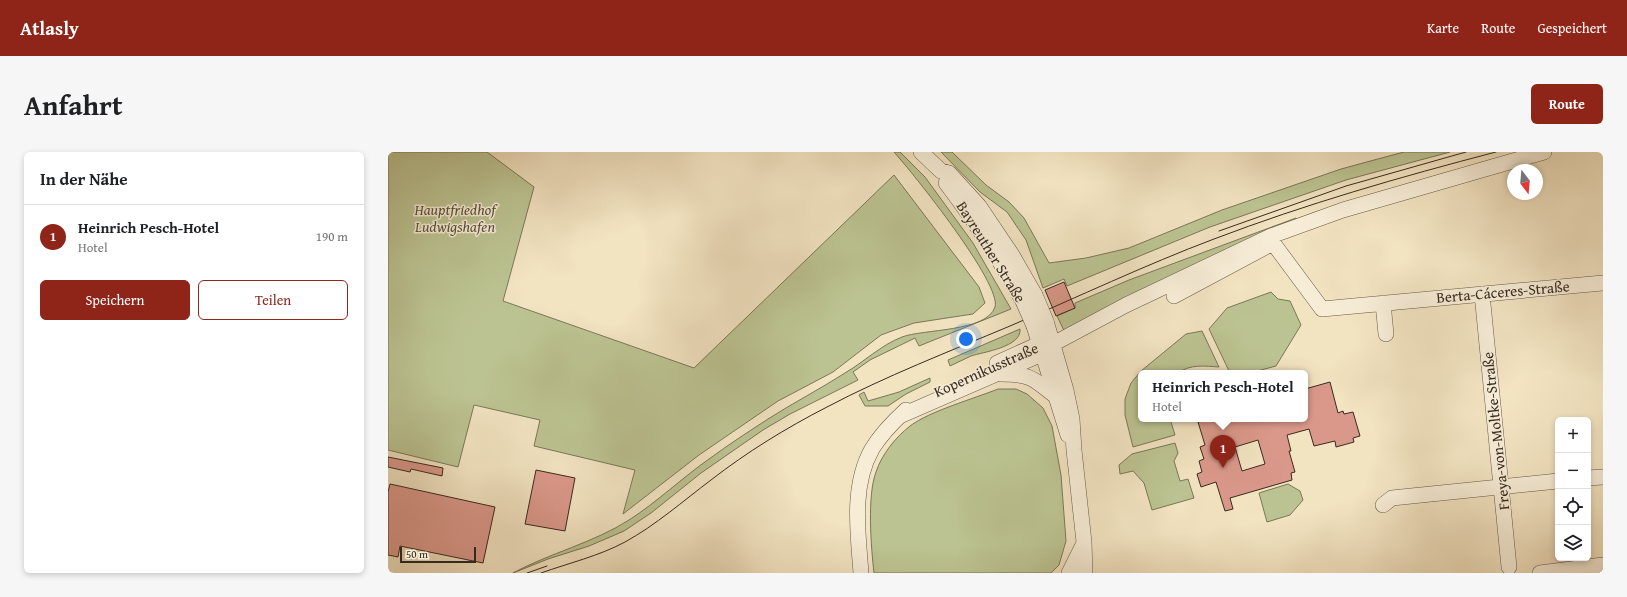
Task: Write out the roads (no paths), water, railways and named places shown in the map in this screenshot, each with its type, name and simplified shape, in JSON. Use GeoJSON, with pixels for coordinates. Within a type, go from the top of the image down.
{"type":"FeatureCollection","features":[{"type":"Feature","properties":{"kind":"street","name":"Bayreuther Straße"},"geometry":{"type":"LineString","coordinates":[[921,152],[941,171],[942,179],[973,219],[1010,277],[1029,298],[1040,323],[1054,395],[1074,450]]}},
{"type":"Feature","properties":{"kind":"street"},"geometry":{"type":"LineString","coordinates":[[1045,347],[1126,305],[1271,236],[1343,210],[1544,152]]}},
{"type":"Feature","properties":{"kind":"street","name":"Berta-Cáceres-Straße"},"geometry":{"type":"LineString","coordinates":[[1174,296],[1273,243],[1322,309],[1603,283]]}},
{"type":"Feature","properties":{"kind":"street","name":"Freya-von-Moltke-Straße"},"geometry":{"type":"LineString","coordinates":[[1482,294],[1509,567]]}},
{"type":"Feature","properties":{"kind":"street"},"geometry":{"type":"LineString","coordinates":[[1383,303],[1386,334]]}},
{"type":"Feature","properties":{"kind":"street","name":"Bayreuther Straße"},"geometry":{"type":"LineString","coordinates":[[1045,347],[1066,390],[1072,419],[1084,542],[1085,573]]}},
{"type":"Feature","properties":{"kind":"street","name":"Kopernikusstraße"},"geometry":{"type":"LineString","coordinates":[[900,416],[995,374],[1045,347]]}},
{"type":"Feature","properties":{"kind":"street","name":"Kopernikusstraße"},"geometry":{"type":"LineString","coordinates":[[861,573],[858,504],[859,488],[872,449],[887,428],[911,405],[928,395],[1045,347]]}},
{"type":"Feature","properties":{"kind":"street"},"geometry":{"type":"LineString","coordinates":[[995,374],[1020,374],[1032,378],[1054,395]]}},
{"type":"Feature","properties":{"kind":"street"},"geometry":{"type":"LineString","coordinates":[[1591,478],[1603,477]]}},
{"type":"Feature","properties":{"kind":"street"},"geometry":{"type":"LineString","coordinates":[[1383,505],[1392,498],[1555,482]]}},
{"type":"Feature","properties":{"kind":"street","name":"Bayreuther Straße"},"geometry":{"type":"LineString","coordinates":[[1084,542],[1093,573]]}},
{"type":"Feature","properties":{"kind":"street"},"geometry":{"type":"LineString","coordinates":[[1069,573],[1084,542]]}},
{"type":"Feature","properties":{"kind":"street"},"geometry":{"type":"LineString","coordinates":[[1540,573],[1603,565]]}},
{"type":"Feature","properties":{"kind":"tram line"},"geometry":{"type":"LineString","coordinates":[[1219,231],[1346,186],[1466,152]]}},
{"type":"Feature","properties":{"kind":"tram line"},"geometry":{"type":"LineString","coordinates":[[541,573],[594,555],[625,542],[767,441],[827,407],[894,375],[1137,270],[1249,226],[1283,214],[1424,171],[1496,152]]}},
{"type":"Feature","properties":{"kind":"tram line"},"geometry":{"type":"LineString","coordinates":[[527,573],[547,566]]}},
{"type":"Feature","properties":{"kind":"place","name":"Heinrich Pesch-Hotel"},"geometry":{"type":"Point","coordinates":[1223,468]}},
{"type":"Feature","properties":{"kind":"park label","name":"Hauptfriedhof Ludwigshafen"},"geometry":{"type":"Point","coordinates":[455,218]}}]}
